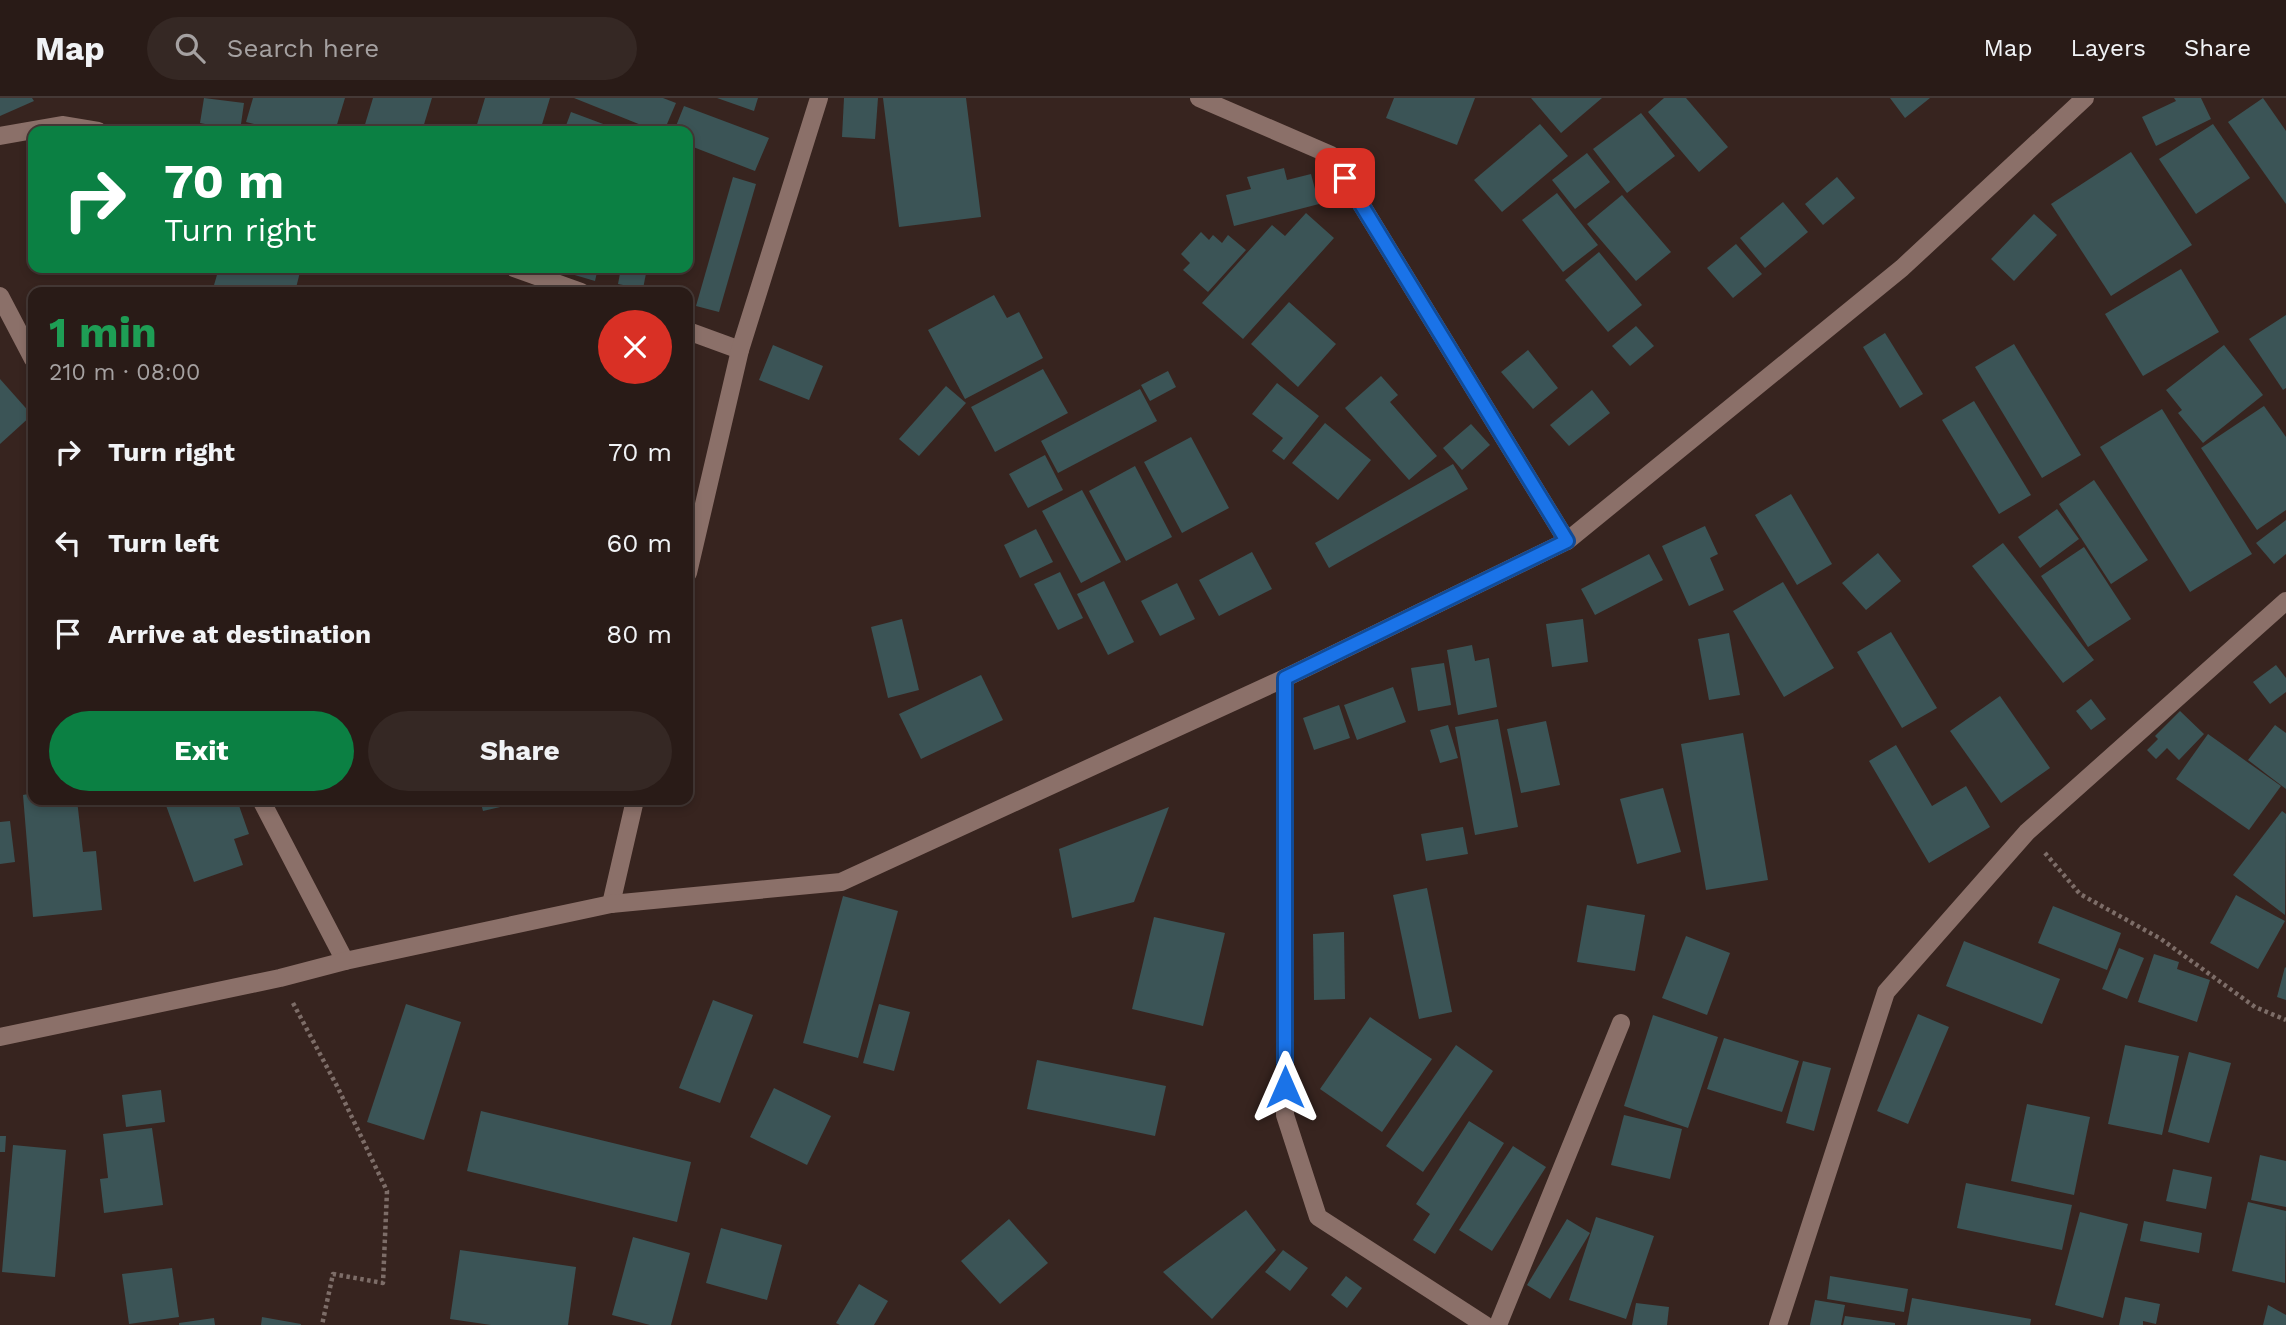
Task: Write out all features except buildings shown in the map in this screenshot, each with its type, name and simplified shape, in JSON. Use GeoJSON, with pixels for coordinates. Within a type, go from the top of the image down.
{"type":"FeatureCollection","features":[{"type":"Feature","properties":{"kind":"street"},"geometry":{"type":"LineString","coordinates":[[693,552],[740,350],[819,98]]}},
{"type":"Feature","properties":{"kind":"street"},"geometry":{"type":"LineString","coordinates":[[1199,98],[1331,155],[1567,541]]}},
{"type":"Feature","properties":{"kind":"street"},"geometry":{"type":"LineString","coordinates":[[0,1037],[611,904],[841,882],[1285,678],[1567,541],[1902,268],[2085,98]]}},
{"type":"Feature","properties":{"kind":"street"},"geometry":{"type":"LineString","coordinates":[[0,136],[28,131]]}},
{"type":"Feature","properties":{"kind":"street"},"geometry":{"type":"LineString","coordinates":[[528,273],[567,287]]}},
{"type":"Feature","properties":{"kind":"street"},"geometry":{"type":"LineString","coordinates":[[0,296],[28,349]]}},
{"type":"Feature","properties":{"kind":"street"},"geometry":{"type":"LineString","coordinates":[[0,336],[15,323]]}},
{"type":"Feature","properties":{"kind":"street"},"geometry":{"type":"LineString","coordinates":[[693,333],[740,350]]}},
{"type":"Feature","properties":{"kind":"street"},"geometry":{"type":"LineString","coordinates":[[1778,1325],[1886,992],[2027,832],[2286,601]]}},
{"type":"Feature","properties":{"kind":"street"},"geometry":{"type":"LineString","coordinates":[[1285,678],[1285,1115],[1318,1217],[1485,1325]]}},
{"type":"Feature","properties":{"kind":"street"},"geometry":{"type":"LineString","coordinates":[[264,805],[345,961]]}},
{"type":"Feature","properties":{"kind":"street"},"geometry":{"type":"LineString","coordinates":[[611,904],[634,805]]}},
{"type":"Feature","properties":{"kind":"street"},"geometry":{"type":"LineString","coordinates":[[1498,1325],[1621,1023]]}},
{"type":"Feature","properties":{"kind":"path"},"geometry":{"type":"LineString","coordinates":[[2027,832],[2080,894],[2161,939],[2255,1007],[2286,1020]]}},
{"type":"Feature","properties":{"kind":"path"},"geometry":{"type":"LineString","coordinates":[[280,978],[338,1088],[387,1191],[383,1283],[333,1274],[322,1325]]}},
{"type":"Feature","properties":{"kind":"route"},"geometry":{"type":"LineString","coordinates":[[1285,1087],[1285,678],[1567,541],[1345,178]]}}]}
